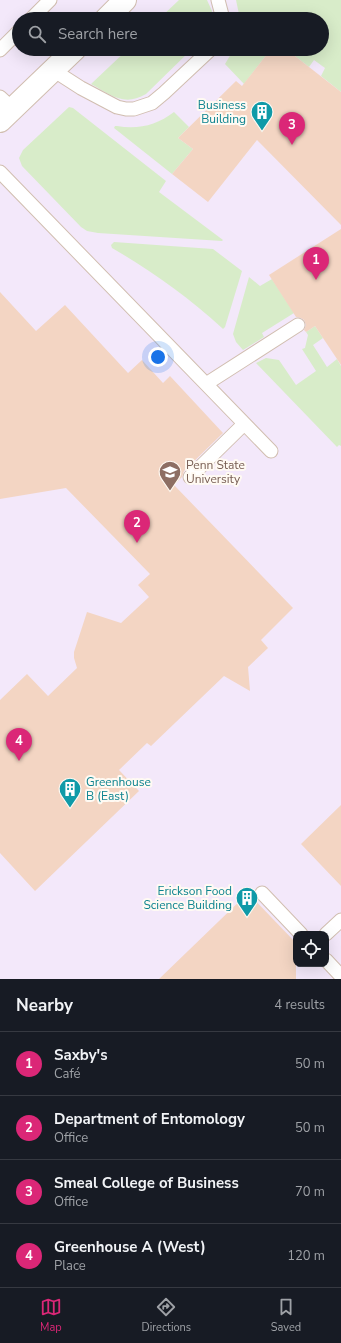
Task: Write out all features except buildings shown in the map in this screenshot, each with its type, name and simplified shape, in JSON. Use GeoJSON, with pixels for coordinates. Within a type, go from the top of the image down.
{"type":"FeatureCollection","features":[{"type":"Feature","properties":{"kind":"street"},"geometry":{"type":"LineString","coordinates":[[113,12],[125,0]]}},
{"type":"Feature","properties":{"kind":"street"},"geometry":{"type":"LineString","coordinates":[[4,109],[53,70],[67,56]]}},
{"type":"Feature","properties":{"kind":"lane"},"geometry":{"type":"LineString","coordinates":[[38,12],[50,0]]}},
{"type":"Feature","properties":{"kind":"lane"},"geometry":{"type":"LineString","coordinates":[[218,0],[221,12]]}},
{"type":"Feature","properties":{"kind":"lane"},"geometry":{"type":"LineString","coordinates":[[0,50],[12,38]]}},
{"type":"Feature","properties":{"kind":"lane"},"geometry":{"type":"LineString","coordinates":[[53,70],[81,88],[117,107],[134,109],[152,103],[204,56]]}},
{"type":"Feature","properties":{"kind":"lane"},"geometry":{"type":"LineString","coordinates":[[0,172],[270,451]]}},
{"type":"Feature","properties":{"kind":"lane"},"geometry":{"type":"LineString","coordinates":[[206,384],[298,325]]}},
{"type":"Feature","properties":{"kind":"lane"},"geometry":{"type":"LineString","coordinates":[[190,477],[244,424]]}},
{"type":"Feature","properties":{"kind":"lane"},"geometry":{"type":"LineString","coordinates":[[262,893],[298,931]]}},
{"type":"Feature","properties":{"kind":"lane"},"geometry":{"type":"LineString","coordinates":[[329,931],[341,920]]}},
{"type":"Feature","properties":{"kind":"lane"},"geometry":{"type":"LineString","coordinates":[[329,963],[341,976]]}},
{"type":"Feature","properties":{"kind":"shaded area","name":"Penn State University"},"geometry":{"type":"Polygon","coordinates":[[[0,0],[341,0],[341,979],[0,979],[0,0]]]}},
{"type":"Feature","properties":{"kind":"green space"},"geometry":{"type":"Polygon","coordinates":[[[179,0],[207,0],[212,11],[212,12],[166,12],[179,0]]]}},
{"type":"Feature","properties":{"kind":"green space"},"geometry":{"type":"Polygon","coordinates":[[[236,0],[341,0],[341,92],[321,76],[325,68],[314,60],[309,67],[295,56],[329,56],[329,12],[239,12],[236,0]]]}},
{"type":"Feature","properties":{"kind":"green space"},"geometry":{"type":"Polygon","coordinates":[[[121,56],[185,56],[146,94],[138,98],[118,98],[91,84],[121,56]]]}},
{"type":"Feature","properties":{"kind":"green space"},"geometry":{"type":"Polygon","coordinates":[[[230,56],[266,56],[244,84],[225,64],[230,56]]]}},
{"type":"Feature","properties":{"kind":"green space"},"geometry":{"type":"Polygon","coordinates":[[[69,107],[73,108],[166,181],[159,192],[223,240],[98,233],[87,231],[81,227],[22,166],[19,158],[23,150],[69,107]]]}},
{"type":"Feature","properties":{"kind":"green space"},"geometry":{"type":"Polygon","coordinates":[[[174,112],[189,127],[178,138],[193,149],[172,174],[114,128],[115,126],[140,127],[161,120],[174,112]]]}},
{"type":"Feature","properties":{"kind":"green space"},"geometry":{"type":"Polygon","coordinates":[[[114,242],[213,249],[242,271],[225,327],[223,329],[169,285],[112,248],[111,245],[114,242]]]}},
{"type":"Feature","properties":{"kind":"green space"},"geometry":{"type":"Polygon","coordinates":[[[249,277],[260,286],[272,279],[294,313],[262,333],[264,337],[243,350],[236,342],[233,334],[249,277]]]}},
{"type":"Feature","properties":{"kind":"green space"},"geometry":{"type":"Polygon","coordinates":[[[315,326],[323,338],[313,345],[327,367],[337,359],[341,366],[341,446],[339,445],[337,447],[256,363],[266,358],[279,360],[296,385],[316,371],[302,349],[305,348],[308,335],[306,332],[315,326]]]}},
{"type":"Feature","properties":{"kind":"place","name":"Business Building"},"geometry":{"type":"Point","coordinates":[262,132]}},
{"type":"Feature","properties":{"kind":"place","name":"Smeal College of Business"},"geometry":{"type":"Point","coordinates":[292,145]}},
{"type":"Feature","properties":{"kind":"place","name":"Saxby's"},"geometry":{"type":"Point","coordinates":[316,280]}},
{"type":"Feature","properties":{"kind":"place","name":"Penn State University"},"geometry":{"type":"Point","coordinates":[170,492]}},
{"type":"Feature","properties":{"kind":"place","name":"Department of Entomology"},"geometry":{"type":"Point","coordinates":[137,543]}},
{"type":"Feature","properties":{"kind":"place","name":"Greenhouse A (West)"},"geometry":{"type":"Point","coordinates":[19,761]}},
{"type":"Feature","properties":{"kind":"place","name":"Greenhouse B (East)"},"geometry":{"type":"Point","coordinates":[70,808]}},
{"type":"Feature","properties":{"kind":"place","name":"Erickson Food Science Building"},"geometry":{"type":"Point","coordinates":[247,918]}}]}
